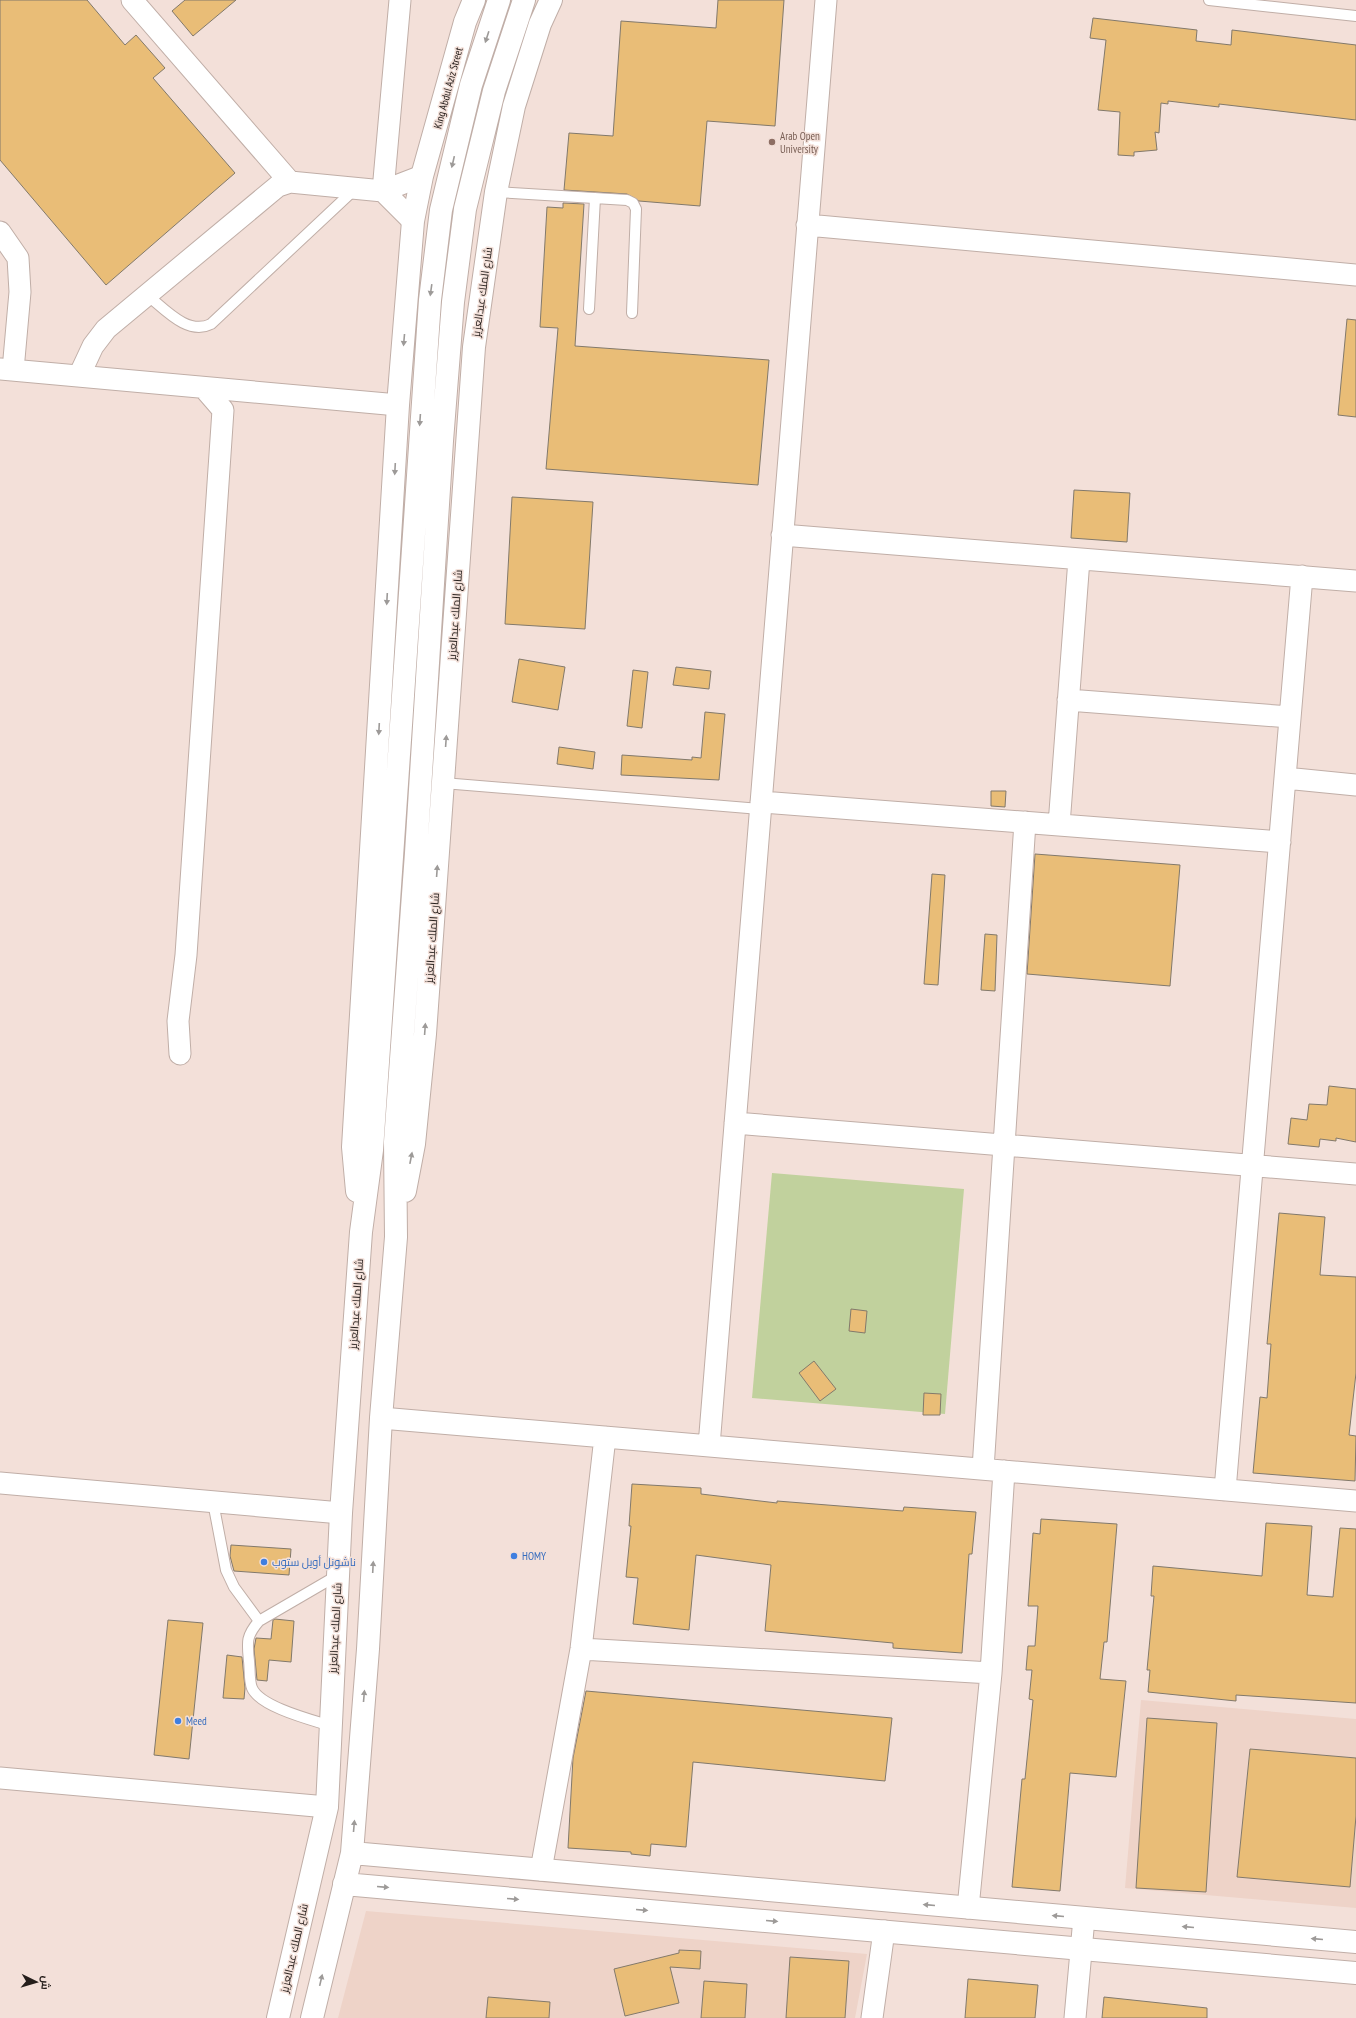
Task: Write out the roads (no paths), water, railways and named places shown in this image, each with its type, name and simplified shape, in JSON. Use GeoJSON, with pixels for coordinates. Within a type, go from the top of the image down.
{"type":"FeatureCollection","features":[{"type":"Feature","properties":{"kind":"street"},"geometry":{"type":"LineString","coordinates":[[132,0],[290,182]]}},
{"type":"Feature","properties":{"kind":"street"},"geometry":{"type":"LineString","coordinates":[[383,191],[400,0]]}},
{"type":"Feature","properties":{"kind":"street"},"geometry":{"type":"LineString","coordinates":[[465,22],[470,0]]}},
{"type":"Feature","properties":{"kind":"street"},"geometry":{"type":"LineString","coordinates":[[465,22],[475,0]]}},
{"type":"Feature","properties":{"kind":"street","name":"شارع الملك عبدالعزيز"},"geometry":{"type":"LineString","coordinates":[[278,2018],[327,1807],[341,1513],[361,1232],[372,1142],[430,300],[441,210],[471,85],[499,0]]}},
{"type":"Feature","properties":{"kind":"street","name":"شارع الملك عبدالعزيز"},"geometry":{"type":"LineString","coordinates":[[312,2018],[352,1853],[368,1649],[381,1418],[396,1237],[395,1142],[416,853],[442,441],[453,302],[465,209],[494,91],[524,0]]}},
{"type":"Feature","properties":{"kind":"street","name":"شارع الملك عبدالعزيز"},"geometry":{"type":"LineString","coordinates":[[396,1237],[414,1144],[425,1034],[474,347],[496,192],[514,106],[540,24],[551,0]]}},
{"type":"Feature","properties":{"kind":"street"},"geometry":{"type":"LineString","coordinates":[[540,24],[558,0]]}},
{"type":"Feature","properties":{"kind":"street"},"geometry":{"type":"LineString","coordinates":[[709,1446],[826,0]]}},
{"type":"Feature","properties":{"kind":"street","name":"King Abdul Aziz Street"},"geometry":{"type":"LineString","coordinates":[[422,176],[465,22]]}},
{"type":"Feature","properties":{"kind":"street"},"geometry":{"type":"LineString","coordinates":[[80,376],[93,346],[106,329],[278,186],[290,182],[383,191],[422,176]]}},
{"type":"Feature","properties":{"kind":"street","name":"شارع الملك عبدالعزيز"},"geometry":{"type":"LineString","coordinates":[[361,1232],[353,1148],[398,405],[413,221],[422,176]]}},
{"type":"Feature","properties":{"kind":"street"},"geometry":{"type":"LineString","coordinates":[[383,191],[413,221]]}},
{"type":"Feature","properties":{"kind":"street"},"geometry":{"type":"LineString","coordinates":[[808,225],[1356,275]]}},
{"type":"Feature","properties":{"kind":"street"},"geometry":{"type":"LineString","coordinates":[[0,232],[18,258],[20,292],[6,370],[398,405]]}},
{"type":"Feature","properties":{"kind":"street"},"geometry":{"type":"LineString","coordinates":[[180,1054],[178,1021],[186,955],[223,410],[204,388]]}},
{"type":"Feature","properties":{"kind":"street"},"geometry":{"type":"LineString","coordinates":[[782,535],[1356,581]]}},
{"type":"Feature","properties":{"kind":"street"},"geometry":{"type":"LineString","coordinates":[[1059,825],[1079,559]]}},
{"type":"Feature","properties":{"kind":"street"},"geometry":{"type":"LineString","coordinates":[[1225,1490],[1302,576]]}},
{"type":"Feature","properties":{"kind":"street"},"geometry":{"type":"LineString","coordinates":[[1068,700],[1290,718]]}},
{"type":"Feature","properties":{"kind":"street"},"geometry":{"type":"LineString","coordinates":[[1285,778],[1356,785]]}},
{"type":"Feature","properties":{"kind":"street"},"geometry":{"type":"LineString","coordinates":[[760,805],[1025,822],[1280,842]]}},
{"type":"Feature","properties":{"kind":"street"},"geometry":{"type":"LineString","coordinates":[[983,1469],[1025,822]]}},
{"type":"Feature","properties":{"kind":"street"},"geometry":{"type":"LineString","coordinates":[[735,1122],[1356,1174]]}},
{"type":"Feature","properties":{"kind":"street"},"geometry":{"type":"LineString","coordinates":[[381,1418],[1356,1501]]}},
{"type":"Feature","properties":{"kind":"street"},"geometry":{"type":"LineString","coordinates":[[541,1870],[581,1649],[606,1437]]}},
{"type":"Feature","properties":{"kind":"street"},"geometry":{"type":"LineString","coordinates":[[968,1908],[991,1673],[1004,1471]]}},
{"type":"Feature","properties":{"kind":"street"},"geometry":{"type":"LineString","coordinates":[[0,1483],[341,1513]]}},
{"type":"Feature","properties":{"kind":"street"},"geometry":{"type":"LineString","coordinates":[[581,1649],[991,1673]]}},
{"type":"Feature","properties":{"kind":"street"},"geometry":{"type":"LineString","coordinates":[[0,1778],[327,1807]]}},
{"type":"Feature","properties":{"kind":"street"},"geometry":{"type":"LineString","coordinates":[[352,1853],[1356,1942]]}},
{"type":"Feature","properties":{"kind":"street"},"geometry":{"type":"LineString","coordinates":[[344,1884],[1356,1973]]}},
{"type":"Feature","properties":{"kind":"street"},"geometry":{"type":"LineString","coordinates":[[1075,2018],[1084,1918]]}},
{"type":"Feature","properties":{"kind":"street"},"geometry":{"type":"LineString","coordinates":[[872,2018],[884,1931]]}},
{"type":"Feature","properties":{"kind":"lane"},"geometry":{"type":"LineString","coordinates":[[1209,0],[1356,16]]}},
{"type":"Feature","properties":{"kind":"lane"},"geometry":{"type":"LineString","coordinates":[[147,295],[189,326],[201,327],[211,324],[355,189]]}},
{"type":"Feature","properties":{"kind":"lane"},"geometry":{"type":"LineString","coordinates":[[496,192],[627,200],[633,203],[636,209],[632,313]]}},
{"type":"Feature","properties":{"kind":"lane"},"geometry":{"type":"LineString","coordinates":[[589,309],[595,198]]}},
{"type":"Feature","properties":{"kind":"lane"},"geometry":{"type":"LineString","coordinates":[[443,783],[760,805]]}},
{"type":"Feature","properties":{"kind":"lane"},"geometry":{"type":"LineString","coordinates":[[213,1502],[226,1570],[234,1587],[259,1621]]}},
{"type":"Feature","properties":{"kind":"lane"},"geometry":{"type":"LineString","coordinates":[[331,1726],[273,1705],[261,1698],[252,1688],[247,1643],[251,1630],[259,1621],[338,1575]]}},
{"type":"Feature","properties":{"kind":"place","name":"Arab Open University"},"geometry":{"type":"Point","coordinates":[772,142]}},
{"type":"Feature","properties":{"kind":"place","name":"HOMY"},"geometry":{"type":"Point","coordinates":[514,1556]}},
{"type":"Feature","properties":{"kind":"place","name":"ناشونل أويل ستوب"},"geometry":{"type":"Point","coordinates":[264,1562]}},
{"type":"Feature","properties":{"kind":"place","name":"Meed"},"geometry":{"type":"Point","coordinates":[178,1721]}}]}
